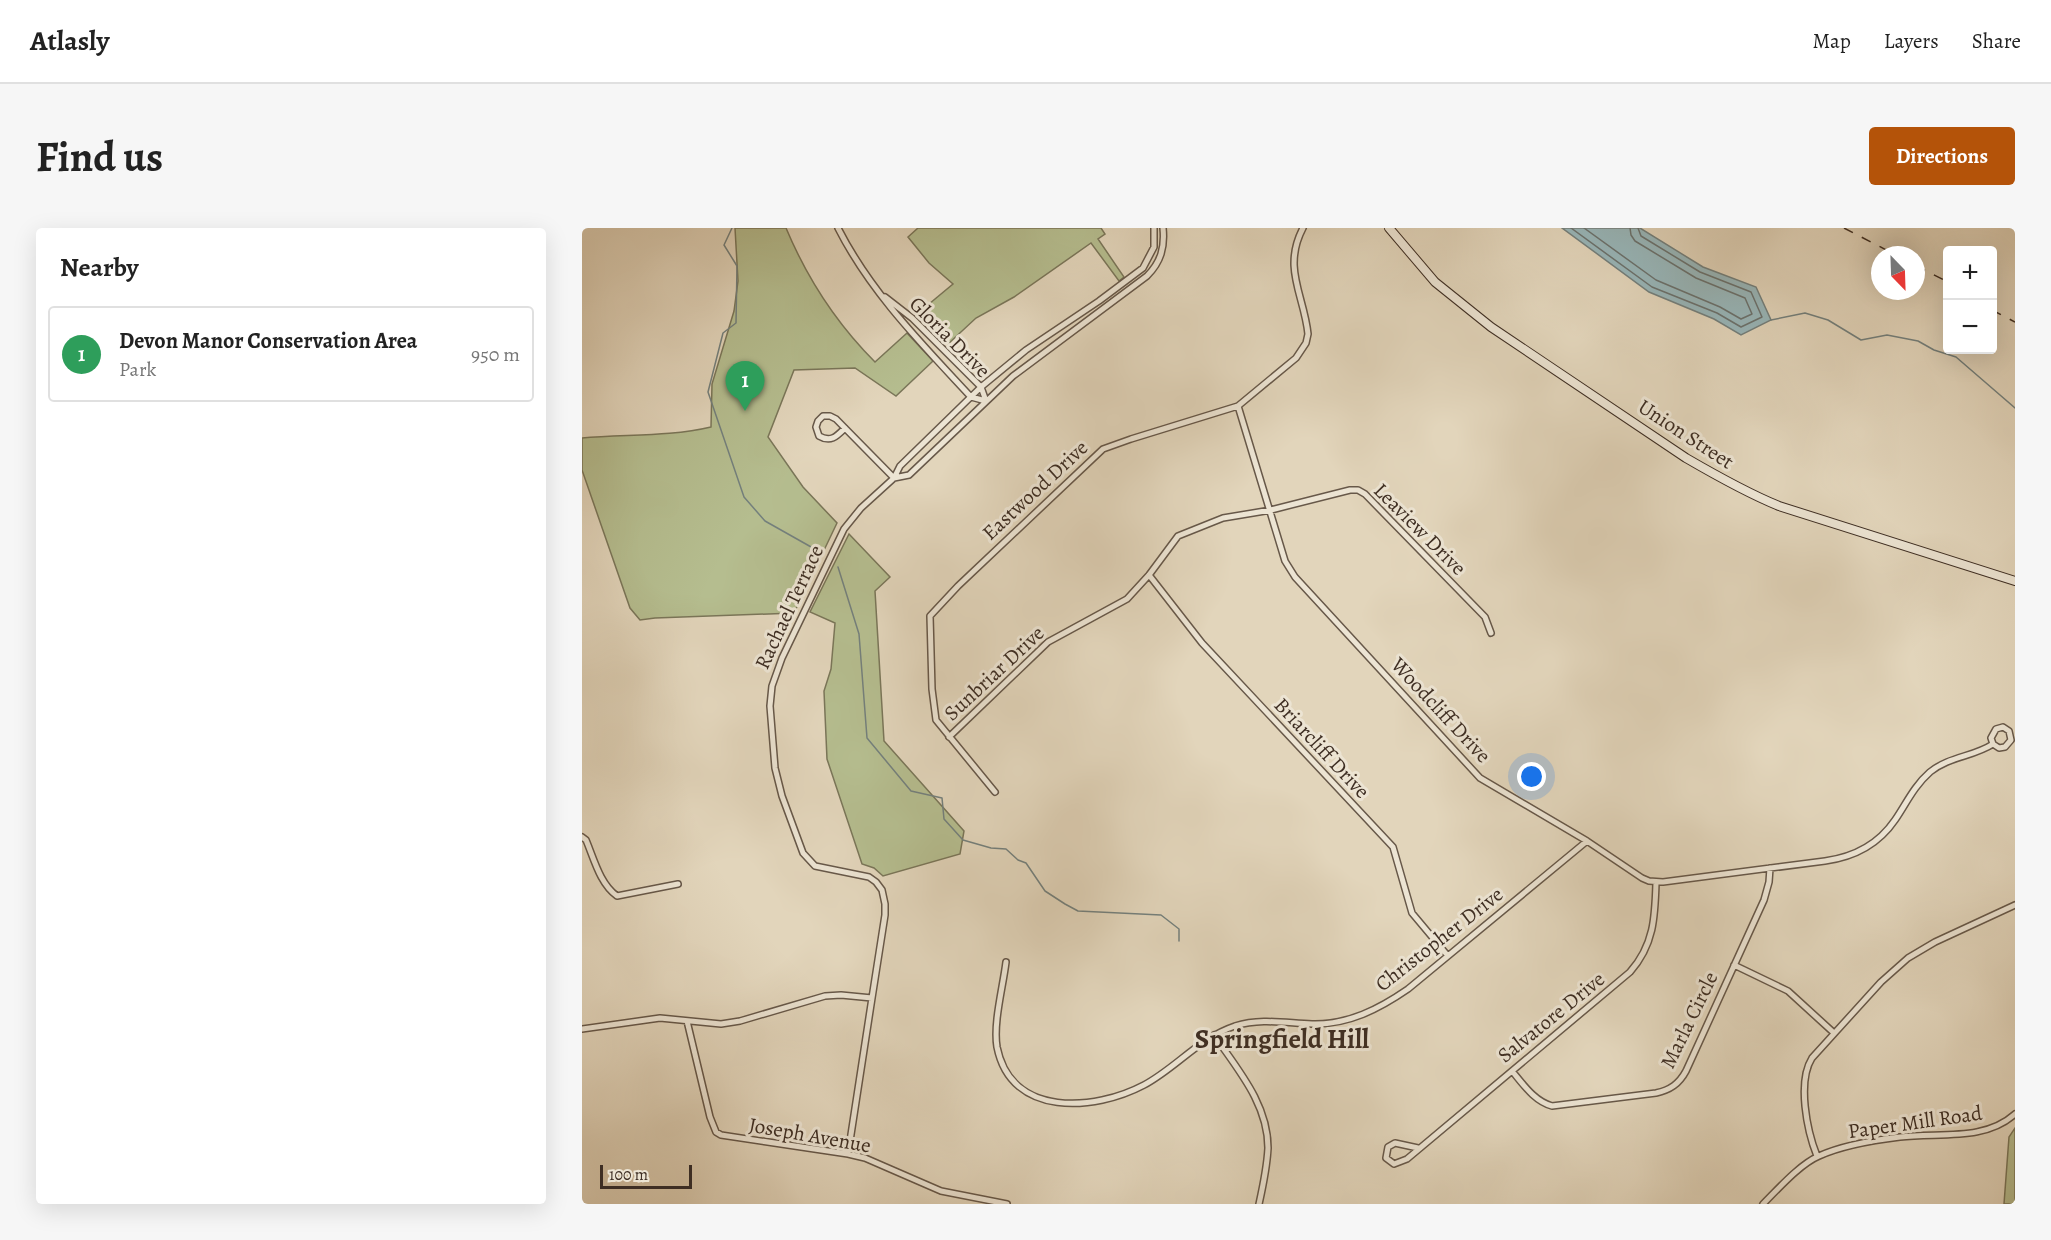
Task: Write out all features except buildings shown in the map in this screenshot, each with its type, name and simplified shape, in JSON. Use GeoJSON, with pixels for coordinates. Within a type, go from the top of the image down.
{"type":"FeatureCollection","features":[{"type":"Feature","properties":{"kind":"main road","name":"Union Street"},"geometry":{"type":"LineString","coordinates":[[1389,228],[1435,282],[1491,327],[1714,475],[1749,494],[1779,506],[2015,581]]}},
{"type":"Feature","properties":{"kind":"street","name":"Gloria Drive"},"geometry":{"type":"LineString","coordinates":[[838,228],[860,267],[907,327],[971,397],[986,401]]}},
{"type":"Feature","properties":{"kind":"street","name":"Rachael Terrace"},"geometry":{"type":"LineString","coordinates":[[848,1154],[885,915],[884,894],[869,876],[819,867],[805,856],[776,775],[770,698],[778,666],[844,530],[868,501],[894,478],[900,466],[981,387],[1033,344],[1099,302],[1143,268],[1154,247],[1154,228]]}},
{"type":"Feature","properties":{"kind":"street","name":"Rachael Terrace"},"geometry":{"type":"LineString","coordinates":[[894,478],[909,476],[1021,370],[1154,270],[1161,255],[1163,228]]}},
{"type":"Feature","properties":{"kind":"street","name":"Eastwood Drive"},"geometry":{"type":"LineString","coordinates":[[995,792],[936,720],[932,702],[930,616],[934,609],[1094,455],[1103,449],[1131,439],[1238,406],[1296,358],[1306,343],[1307,326],[1295,284],[1293,263],[1296,245],[1303,228]]}},
{"type":"Feature","properties":{"kind":"street","name":"Gloria Drive"},"geometry":{"type":"LineString","coordinates":[[879,293],[912,318],[981,387],[986,401]]}},
{"type":"Feature","properties":{"kind":"street","name":"Woodcliff Drive"},"geometry":{"type":"LineString","coordinates":[[1238,406],[1286,561],[1294,576],[1480,778],[1587,841],[1642,878],[1656,882]]}},
{"type":"Feature","properties":{"kind":"street"},"geometry":{"type":"LineString","coordinates":[[845,428],[835,438],[827,440],[819,436],[816,427],[819,419],[828,415],[834,417],[845,428],[894,478]]}},
{"type":"Feature","properties":{"kind":"street","name":"Leaview Drive"},"geometry":{"type":"LineString","coordinates":[[1271,510],[1350,490],[1362,491],[1485,617],[1491,633]]}},
{"type":"Feature","properties":{"kind":"street","name":"Sunbriar Drive"},"geometry":{"type":"LineString","coordinates":[[949,737],[1048,642],[1127,599],[1149,575],[1178,536],[1223,518],[1271,510]]}},
{"type":"Feature","properties":{"kind":"street","name":"Briarcliff Drive"},"geometry":{"type":"LineString","coordinates":[[1149,575],[1210,652],[1393,848],[1413,913],[1448,956]]}},
{"type":"Feature","properties":{"kind":"street"},"geometry":{"type":"LineString","coordinates":[[1656,882],[1841,859],[1862,851],[1885,833],[1913,791],[1929,773],[1949,761],[1993,744]]}},
{"type":"Feature","properties":{"kind":"street"},"geometry":{"type":"LineString","coordinates":[[582,837],[586,840],[611,892],[618,896],[678,884]]}},
{"type":"Feature","properties":{"kind":"street","name":"Christopher Drive"},"geometry":{"type":"LineString","coordinates":[[1006,962],[997,1031],[999,1055],[1003,1066],[1025,1090],[1046,1101],[1065,1104],[1089,1103],[1135,1090],[1161,1075],[1214,1035],[1247,1023],[1271,1021],[1321,1023],[1364,1015],[1398,995],[1448,956],[1587,841]]}},
{"type":"Feature","properties":{"kind":"street","name":"Marla Circle"},"geometry":{"type":"LineString","coordinates":[[1512,1071],[1533,1096],[1552,1106],[1666,1090],[1679,1082],[1767,893],[1770,868]]}},
{"type":"Feature","properties":{"kind":"street","name":"Salvatore Drive"},"geometry":{"type":"LineString","coordinates":[[1418,1148],[1395,1143],[1388,1147],[1386,1158],[1394,1164],[1407,1159],[1637,965],[1647,948],[1653,930],[1656,882]]}},
{"type":"Feature","properties":{"kind":"street"},"geometry":{"type":"LineString","coordinates":[[1817,1156],[1804,1100],[1804,1078],[1812,1058],[1886,977],[1908,958],[1935,942],[2015,905]]}},
{"type":"Feature","properties":{"kind":"street"},"geometry":{"type":"LineString","coordinates":[[1734,965],[1788,991],[1834,1033]]}},
{"type":"Feature","properties":{"kind":"street"},"geometry":{"type":"LineString","coordinates":[[582,1029],[660,1018],[722,1024],[740,1021],[825,996],[872,998]]}},
{"type":"Feature","properties":{"kind":"street","name":"Joseph Avenue"},"geometry":{"type":"LineString","coordinates":[[687,1021],[716,1132],[732,1137],[865,1158],[941,1191],[1006,1204]]}},
{"type":"Feature","properties":{"kind":"street"},"geometry":{"type":"LineString","coordinates":[[1214,1035],[1253,1093],[1265,1124],[1268,1156],[1259,1204]]}},
{"type":"Feature","properties":{"kind":"street","name":"Paper Mill Road"},"geometry":{"type":"LineString","coordinates":[[1763,1204],[1817,1156],[1838,1149],[1900,1137],[1990,1129],[2002,1125],[2015,1114]]}},
{"type":"Feature","properties":{"kind":"green space"},"geometry":{"type":"Polygon","coordinates":[[[735,228],[786,228],[803,265],[824,300],[875,362],[907,333],[933,361],[896,396],[855,368],[794,370],[768,437],[803,487],[837,523],[794,613],[640,620],[630,608],[582,470],[582,438],[663,434],[711,427],[712,384],[734,311],[738,281],[735,228]]]}},
{"type":"Feature","properties":{"kind":"green space"},"geometry":{"type":"Polygon","coordinates":[[[918,228],[1101,228],[1105,234],[1098,239],[1124,277],[1119,281],[1091,243],[1014,297],[976,318],[948,344],[917,314],[953,284],[929,263],[908,237],[918,228]]]}},
{"type":"Feature","properties":{"kind":"green space"},"geometry":{"type":"Polygon","coordinates":[[[849,534],[890,577],[875,591],[884,741],[964,831],[960,854],[883,876],[874,868],[862,864],[827,759],[824,691],[831,669],[835,623],[810,612],[849,534]]]}},
{"type":"Feature","properties":{"kind":"green space"},"geometry":{"type":"Polygon","coordinates":[[[2015,1128],[2015,1204],[2004,1204],[2009,1137],[2015,1128]]]}},
{"type":"Feature","properties":{"kind":"water"},"geometry":{"type":"Polygon","coordinates":[[[1562,228],[1640,228],[1703,267],[1756,287],[1771,320],[1741,335],[1714,319],[1649,292],[1562,228]]]}},
{"type":"Feature","properties":{"kind":"waterway"},"geometry":{"type":"LineString","coordinates":[[732,228],[724,245],[737,266],[736,323],[723,333],[708,392],[744,497],[765,521],[820,552]]}},
{"type":"Feature","properties":{"kind":"waterway"},"geometry":{"type":"LineString","coordinates":[[1771,320],[1805,313],[1828,320],[1861,340],[1887,335],[1918,341],[1934,350],[1956,357],[2015,408]]}},
{"type":"Feature","properties":{"kind":"waterway"},"geometry":{"type":"LineString","coordinates":[[838,567],[859,634],[867,738],[911,791],[942,798],[944,819],[963,840],[991,848],[1006,849],[1018,860],[1026,863],[1045,891],[1065,904],[1078,911],[1161,915],[1179,929],[1179,941]]}},
{"type":"Feature","properties":{"kind":"railway"},"geometry":{"type":"LineString","coordinates":[[1844,228],[1879,246]]}},
{"type":"Feature","properties":{"kind":"railway"},"geometry":{"type":"LineString","coordinates":[[1925,270],[1943,280]]}},
{"type":"Feature","properties":{"kind":"railway"},"geometry":{"type":"LineString","coordinates":[[1997,313],[2015,322]]}},
{"type":"Feature","properties":{"kind":"place","name":"Devon Manor Conservation Area"},"geometry":{"type":"Point","coordinates":[745,411]}},
{"type":"Feature","properties":{"kind":"district","name":"Springfield Hill"},"geometry":{"type":"Point","coordinates":[1282,1039]}}]}
